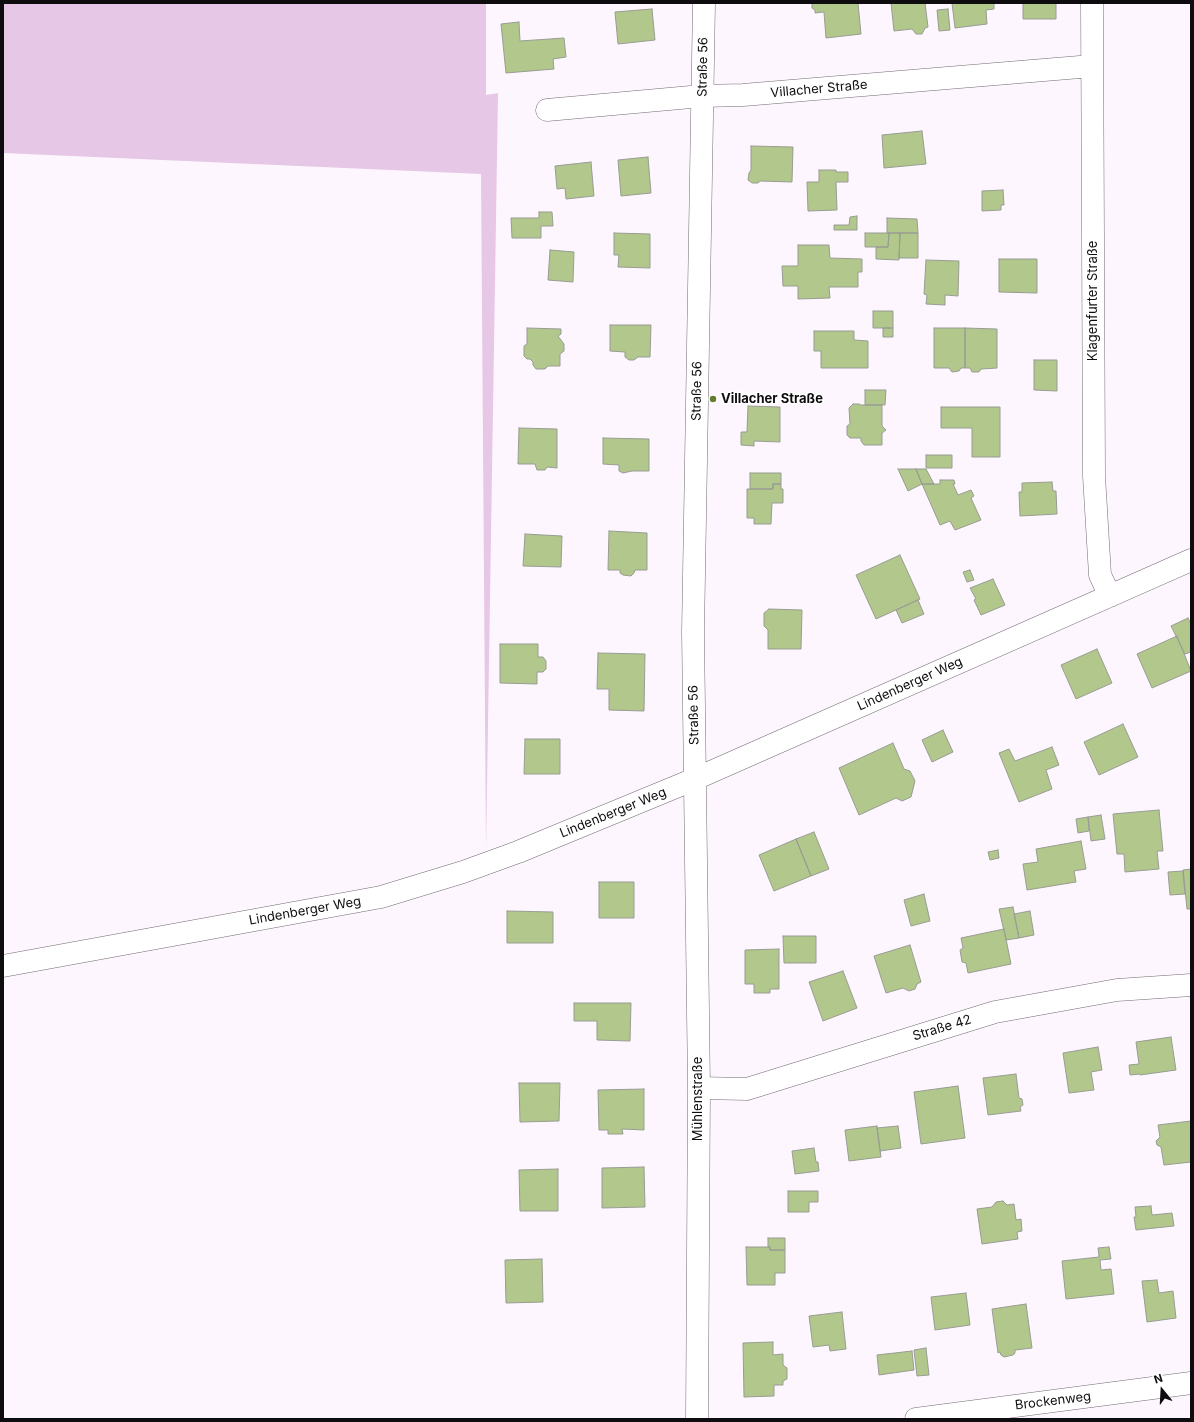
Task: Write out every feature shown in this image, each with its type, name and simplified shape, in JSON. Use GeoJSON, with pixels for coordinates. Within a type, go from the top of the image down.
{"type":"FeatureCollection","features":[{"type":"Feature","properties":{"kind":"street","name":"Straße 56"},"geometry":{"type":"LineString","coordinates":[[695,779],[693,632],[704,3]]}},
{"type":"Feature","properties":{"kind":"street","name":"Klagenfurter Straße"},"geometry":{"type":"LineString","coordinates":[[1092,3],[1094,476],[1100,576],[1110,596]]}},
{"type":"Feature","properties":{"kind":"street","name":"Villacher Straße"},"geometry":{"type":"LineString","coordinates":[[547,110],[702,96],[743,95],[1092,66]]}},
{"type":"Feature","properties":{"kind":"street","name":"Lindenberger Weg"},"geometry":{"type":"LineString","coordinates":[[3,966],[381,897],[463,872],[518,852],[695,779],[1191,560]]}},
{"type":"Feature","properties":{"kind":"street","name":"Mühlenstraße"},"geometry":{"type":"LineString","coordinates":[[695,779],[698,1088],[697,1419]]}},
{"type":"Feature","properties":{"kind":"street","name":"Straße 42"},"geometry":{"type":"LineString","coordinates":[[698,1088],[747,1088],[995,1012],[1117,990],[1191,985]]}},
{"type":"Feature","properties":{"kind":"street","name":"Brockenweg"},"geometry":{"type":"LineString","coordinates":[[916,1419],[1191,1383]]}},
{"type":"Feature","properties":{"kind":"shaded area"},"geometry":{"type":"Polygon","coordinates":[[[3,3],[486,3],[486,95],[498,93],[486,851],[481,174],[3,153],[3,3]]]}},
{"type":"Feature","properties":{"kind":"building"},"geometry":{"type":"Polygon","coordinates":[[[812,3],[858,3],[861,34],[826,38],[824,12],[815,13],[815,10],[812,8],[812,3]]]}},
{"type":"Feature","properties":{"kind":"building"},"geometry":{"type":"Polygon","coordinates":[[[891,3],[925,3],[928,27],[925,28],[922,34],[916,34],[912,29],[894,31],[891,3]]]}},
{"type":"Feature","properties":{"kind":"building"},"geometry":{"type":"Polygon","coordinates":[[[952,3],[994,3],[994,9],[986,10],[987,24],[955,28],[952,3]]]}},
{"type":"Feature","properties":{"kind":"building"},"geometry":{"type":"Polygon","coordinates":[[[1023,3],[1056,3],[1056,19],[1023,19],[1023,3]]]}},
{"type":"Feature","properties":{"kind":"building"},"geometry":{"type":"Polygon","coordinates":[[[652,9],[655,40],[618,44],[615,12],[652,9]]]}},
{"type":"Feature","properties":{"kind":"building"},"geometry":{"type":"Polygon","coordinates":[[[948,9],[950,30],[939,31],[937,10],[948,9]]]}},
{"type":"Feature","properties":{"kind":"building"},"geometry":{"type":"Polygon","coordinates":[[[519,22],[520,41],[564,38],[566,57],[553,59],[554,69],[506,73],[501,24],[519,22]]]}},
{"type":"Feature","properties":{"kind":"building"},"geometry":{"type":"Polygon","coordinates":[[[922,131],[926,164],[884,168],[882,135],[922,131]]]}},
{"type":"Feature","properties":{"kind":"building"},"geometry":{"type":"Polygon","coordinates":[[[751,146],[793,147],[792,182],[760,181],[758,183],[752,183],[748,180],[751,170],[751,146]]]}},
{"type":"Feature","properties":{"kind":"building"},"geometry":{"type":"Polygon","coordinates":[[[648,157],[651,193],[621,196],[618,160],[648,157]]]}},
{"type":"Feature","properties":{"kind":"building"},"geometry":{"type":"Polygon","coordinates":[[[591,162],[594,196],[566,199],[565,188],[557,189],[555,166],[591,162]]]}},
{"type":"Feature","properties":{"kind":"building"},"geometry":{"type":"Polygon","coordinates":[[[819,170],[848,172],[848,182],[836,182],[837,210],[808,211],[807,182],[819,182],[819,170]]]}},
{"type":"Feature","properties":{"kind":"building"},"geometry":{"type":"Polygon","coordinates":[[[1003,190],[1004,205],[1001,205],[1001,210],[982,211],[982,191],[1003,190]]]}},
{"type":"Feature","properties":{"kind":"building"},"geometry":{"type":"Polygon","coordinates":[[[539,212],[552,212],[553,226],[541,226],[541,238],[512,238],[511,218],[539,218],[539,212]]]}},
{"type":"Feature","properties":{"kind":"building"},"geometry":{"type":"Polygon","coordinates":[[[857,216],[857,230],[834,230],[834,225],[849,225],[850,217],[857,216]]]}},
{"type":"Feature","properties":{"kind":"building"},"geometry":{"type":"Polygon","coordinates":[[[887,218],[917,219],[918,233],[887,233],[887,218]]]}},
{"type":"Feature","properties":{"kind":"building"},"geometry":{"type":"Polygon","coordinates":[[[614,233],[650,234],[650,268],[618,267],[619,255],[614,255],[614,233]]]}},
{"type":"Feature","properties":{"kind":"building"},"geometry":{"type":"Polygon","coordinates":[[[865,233],[889,233],[888,247],[865,247],[865,233]]]}},
{"type":"Feature","properties":{"kind":"building"},"geometry":{"type":"Polygon","coordinates":[[[889,233],[900,233],[899,260],[876,259],[876,247],[888,247],[889,233]]]}},
{"type":"Feature","properties":{"kind":"building"},"geometry":{"type":"Polygon","coordinates":[[[900,233],[918,233],[918,258],[899,258],[900,233]]]}},
{"type":"Feature","properties":{"kind":"building"},"geometry":{"type":"Polygon","coordinates":[[[798,245],[829,245],[830,258],[862,259],[862,272],[858,272],[858,287],[829,287],[830,298],[798,299],[798,286],[783,286],[782,266],[798,266],[798,245]]]}},
{"type":"Feature","properties":{"kind":"building"},"geometry":{"type":"Polygon","coordinates":[[[550,250],[574,252],[573,282],[548,280],[550,250]]]}},
{"type":"Feature","properties":{"kind":"building"},"geometry":{"type":"Polygon","coordinates":[[[999,259],[1037,259],[1037,293],[999,292],[999,259]]]}},
{"type":"Feature","properties":{"kind":"building"},"geometry":{"type":"Polygon","coordinates":[[[926,260],[959,261],[958,296],[945,295],[945,305],[926,304],[927,295],[924,294],[926,260]]]}},
{"type":"Feature","properties":{"kind":"building"},"geometry":{"type":"Polygon","coordinates":[[[873,311],[893,311],[893,328],[873,328],[873,311]]]}},
{"type":"Feature","properties":{"kind":"building"},"geometry":{"type":"Polygon","coordinates":[[[610,325],[651,325],[650,357],[638,357],[634,360],[629,360],[625,357],[625,352],[610,351],[610,325]]]}},
{"type":"Feature","properties":{"kind":"building"},"geometry":{"type":"Polygon","coordinates":[[[527,328],[561,329],[561,334],[558,336],[564,344],[564,351],[560,354],[560,366],[548,366],[545,369],[536,369],[533,362],[524,356],[524,346],[527,344],[527,328]]]}},
{"type":"Feature","properties":{"kind":"building"},"geometry":{"type":"Polygon","coordinates":[[[883,328],[893,328],[893,337],[883,337],[883,328]]]}},
{"type":"Feature","properties":{"kind":"building"},"geometry":{"type":"Polygon","coordinates":[[[934,328],[965,328],[965,368],[952,372],[949,368],[934,368],[934,328]]]}},
{"type":"Feature","properties":{"kind":"building"},"geometry":{"type":"Polygon","coordinates":[[[965,328],[997,329],[997,368],[981,369],[979,372],[972,372],[970,368],[965,368],[965,328]]]}},
{"type":"Feature","properties":{"kind":"building"},"geometry":{"type":"Polygon","coordinates":[[[814,331],[854,331],[854,340],[868,341],[868,368],[821,368],[821,351],[814,351],[814,331]]]}},
{"type":"Feature","properties":{"kind":"building"},"geometry":{"type":"Polygon","coordinates":[[[1034,360],[1057,360],[1057,391],[1034,390],[1034,360]]]}},
{"type":"Feature","properties":{"kind":"building"},"geometry":{"type":"Polygon","coordinates":[[[865,390],[886,390],[885,405],[865,405],[865,390]]]}},
{"type":"Feature","properties":{"kind":"building"},"geometry":{"type":"Polygon","coordinates":[[[853,404],[882,405],[882,426],[886,430],[882,433],[882,445],[864,445],[861,438],[850,438],[847,435],[847,426],[850,424],[849,408],[853,404]]]}},
{"type":"Feature","properties":{"kind":"building"},"geometry":{"type":"Polygon","coordinates":[[[748,406],[780,407],[780,442],[754,441],[754,446],[741,445],[741,432],[747,432],[748,406]]]}},
{"type":"Feature","properties":{"kind":"building"},"geometry":{"type":"Polygon","coordinates":[[[941,407],[1000,407],[1000,457],[972,457],[972,428],[941,428],[941,407]]]}},
{"type":"Feature","properties":{"kind":"building"},"geometry":{"type":"Polygon","coordinates":[[[519,428],[557,429],[557,468],[547,467],[545,470],[537,470],[535,464],[518,464],[519,428]]]}},
{"type":"Feature","properties":{"kind":"building"},"geometry":{"type":"Polygon","coordinates":[[[603,438],[649,439],[649,471],[632,471],[623,473],[619,471],[619,465],[603,464],[603,438]]]}},
{"type":"Feature","properties":{"kind":"building"},"geometry":{"type":"Polygon","coordinates":[[[926,455],[952,455],[952,468],[926,468],[926,455]]]}},
{"type":"Feature","properties":{"kind":"building"},"geometry":{"type":"Polygon","coordinates":[[[898,469],[916,469],[922,484],[908,491],[898,469]]]}},
{"type":"Feature","properties":{"kind":"building"},"geometry":{"type":"Polygon","coordinates":[[[916,469],[926,469],[934,484],[922,484],[916,469]]]}},
{"type":"Feature","properties":{"kind":"building"},"geometry":{"type":"Polygon","coordinates":[[[750,473],[781,473],[781,484],[773,484],[773,489],[750,489],[750,473]]]}},
{"type":"Feature","properties":{"kind":"building"},"geometry":{"type":"Polygon","coordinates":[[[940,480],[954,480],[955,484],[953,484],[958,495],[971,490],[974,496],[971,498],[981,520],[955,530],[950,521],[940,525],[922,484],[940,484],[940,480]]]}},
{"type":"Feature","properties":{"kind":"building"},"geometry":{"type":"Polygon","coordinates":[[[1052,482],[1053,491],[1056,491],[1057,514],[1020,516],[1019,492],[1022,492],[1022,483],[1052,482]]]}},
{"type":"Feature","properties":{"kind":"building"},"geometry":{"type":"Polygon","coordinates":[[[773,484],[781,484],[781,489],[783,489],[783,503],[772,503],[771,524],[754,524],[754,518],[747,518],[747,489],[773,489],[773,484]]]}},
{"type":"Feature","properties":{"kind":"building"},"geometry":{"type":"Polygon","coordinates":[[[609,531],[647,533],[647,570],[635,570],[631,576],[623,575],[620,573],[620,570],[608,570],[609,531]]]}},
{"type":"Feature","properties":{"kind":"building"},"geometry":{"type":"Polygon","coordinates":[[[525,534],[562,536],[561,567],[523,566],[525,534]]]}},
{"type":"Feature","properties":{"kind":"building"},"geometry":{"type":"Polygon","coordinates":[[[900,555],[920,599],[876,619],[856,575],[900,555]]]}},
{"type":"Feature","properties":{"kind":"building"},"geometry":{"type":"Polygon","coordinates":[[[970,570],[974,580],[967,582],[963,572],[970,570]]]}},
{"type":"Feature","properties":{"kind":"building"},"geometry":{"type":"Polygon","coordinates":[[[993,579],[1005,605],[981,615],[974,600],[976,599],[970,588],[993,579]]]}},
{"type":"Feature","properties":{"kind":"building"},"geometry":{"type":"Polygon","coordinates":[[[918,600],[924,614],[902,623],[896,610],[918,600]]]}},
{"type":"Feature","properties":{"kind":"building"},"geometry":{"type":"Polygon","coordinates":[[[769,609],[802,610],[801,649],[768,649],[768,630],[764,626],[764,613],[769,609]]]}},
{"type":"Feature","properties":{"kind":"building"},"geometry":{"type":"Polygon","coordinates":[[[1188,618],[1191,624],[1191,652],[1185,654],[1171,626],[1188,618]]]}},
{"type":"Feature","properties":{"kind":"building"},"geometry":{"type":"Polygon","coordinates":[[[1177,636],[1191,671],[1152,688],[1137,654],[1177,636]]]}},
{"type":"Feature","properties":{"kind":"building"},"geometry":{"type":"Polygon","coordinates":[[[500,644],[538,644],[538,657],[543,657],[546,661],[546,669],[543,672],[537,672],[537,684],[500,683],[500,644]]]}},
{"type":"Feature","properties":{"kind":"building"},"geometry":{"type":"Polygon","coordinates":[[[1097,649],[1112,683],[1076,699],[1061,665],[1097,649]]]}},
{"type":"Feature","properties":{"kind":"building"},"geometry":{"type":"Polygon","coordinates":[[[598,653],[645,654],[644,711],[609,710],[609,689],[597,689],[598,653]]]}},
{"type":"Feature","properties":{"kind":"building"},"geometry":{"type":"Polygon","coordinates":[[[1123,724],[1138,757],[1099,775],[1084,742],[1123,724]]]}},
{"type":"Feature","properties":{"kind":"building"},"geometry":{"type":"Polygon","coordinates":[[[943,730],[953,752],[932,762],[922,740],[943,730]]]}},
{"type":"Feature","properties":{"kind":"building"},"geometry":{"type":"Polygon","coordinates":[[[525,739],[560,739],[560,774],[524,774],[525,739]]]}},
{"type":"Feature","properties":{"kind":"building"},"geometry":{"type":"Polygon","coordinates":[[[893,743],[904,769],[910,771],[915,781],[911,797],[902,801],[896,798],[859,815],[839,768],[893,743]]]}},
{"type":"Feature","properties":{"kind":"building"},"geometry":{"type":"Polygon","coordinates":[[[1052,747],[1059,765],[1046,770],[1052,789],[1019,802],[999,753],[1009,749],[1015,761],[1052,747]]]}},
{"type":"Feature","properties":{"kind":"building"},"geometry":{"type":"Polygon","coordinates":[[[1159,810],[1163,851],[1157,851],[1159,869],[1125,872],[1124,854],[1117,854],[1113,814],[1159,810]]]}},
{"type":"Feature","properties":{"kind":"building"},"geometry":{"type":"Polygon","coordinates":[[[1101,815],[1105,839],[1091,841],[1088,817],[1101,815]]]}},
{"type":"Feature","properties":{"kind":"building"},"geometry":{"type":"Polygon","coordinates":[[[1088,817],[1089,831],[1078,833],[1076,819],[1088,817]]]}},
{"type":"Feature","properties":{"kind":"building"},"geometry":{"type":"Polygon","coordinates":[[[814,832],[829,869],[811,876],[796,839],[814,832]]]}},
{"type":"Feature","properties":{"kind":"building"},"geometry":{"type":"Polygon","coordinates":[[[796,839],[811,876],[774,891],[759,855],[796,839]]]}},
{"type":"Feature","properties":{"kind":"building"},"geometry":{"type":"Polygon","coordinates":[[[1081,841],[1086,869],[1074,871],[1076,882],[1027,890],[1023,864],[1038,862],[1036,849],[1081,841]]]}},
{"type":"Feature","properties":{"kind":"building"},"geometry":{"type":"Polygon","coordinates":[[[998,850],[999,858],[990,860],[988,852],[998,850]]]}},
{"type":"Feature","properties":{"kind":"building"},"geometry":{"type":"Polygon","coordinates":[[[1191,869],[1191,909],[1187,909],[1183,870],[1191,869]]]}},
{"type":"Feature","properties":{"kind":"building"},"geometry":{"type":"Polygon","coordinates":[[[1183,871],[1185,894],[1170,895],[1168,872],[1183,871]]]}},
{"type":"Feature","properties":{"kind":"building"},"geometry":{"type":"Polygon","coordinates":[[[599,882],[634,882],[634,918],[599,918],[599,882]]]}},
{"type":"Feature","properties":{"kind":"building"},"geometry":{"type":"Polygon","coordinates":[[[924,894],[930,921],[911,926],[904,900],[924,894]]]}},
{"type":"Feature","properties":{"kind":"building"},"geometry":{"type":"Polygon","coordinates":[[[1013,907],[1019,938],[1006,940],[999,909],[1013,907]]]}},
{"type":"Feature","properties":{"kind":"building"},"geometry":{"type":"Polygon","coordinates":[[[507,911],[553,912],[553,943],[507,943],[507,911]]]}},
{"type":"Feature","properties":{"kind":"building"},"geometry":{"type":"Polygon","coordinates":[[[1030,911],[1034,935],[1019,938],[1014,914],[1030,911]]]}},
{"type":"Feature","properties":{"kind":"building"},"geometry":{"type":"Polygon","coordinates":[[[1004,929],[1011,964],[968,973],[966,963],[962,962],[960,950],[963,948],[961,938],[1004,929]]]}},
{"type":"Feature","properties":{"kind":"building"},"geometry":{"type":"Polygon","coordinates":[[[783,936],[816,936],[816,963],[784,963],[783,936]]]}},
{"type":"Feature","properties":{"kind":"building"},"geometry":{"type":"Polygon","coordinates":[[[910,945],[921,982],[917,984],[915,989],[909,991],[903,988],[886,993],[874,956],[910,945]]]}},
{"type":"Feature","properties":{"kind":"building"},"geometry":{"type":"Polygon","coordinates":[[[779,949],[779,989],[770,989],[770,993],[754,993],[754,984],[745,984],[745,950],[779,949]]]}},
{"type":"Feature","properties":{"kind":"building"},"geometry":{"type":"Polygon","coordinates":[[[843,971],[857,1008],[823,1021],[809,982],[843,971]]]}},
{"type":"Feature","properties":{"kind":"building"},"geometry":{"type":"Polygon","coordinates":[[[574,1003],[631,1003],[630,1041],[597,1040],[597,1021],[574,1021],[574,1003]]]}},
{"type":"Feature","properties":{"kind":"building"},"geometry":{"type":"Polygon","coordinates":[[[1171,1037],[1176,1070],[1130,1075],[1129,1065],[1139,1064],[1136,1042],[1171,1037]]]}},
{"type":"Feature","properties":{"kind":"building"},"geometry":{"type":"Polygon","coordinates":[[[1098,1047],[1102,1070],[1091,1072],[1094,1090],[1069,1093],[1063,1053],[1098,1047]]]}},
{"type":"Feature","properties":{"kind":"building"},"geometry":{"type":"Polygon","coordinates":[[[1016,1074],[1019,1098],[1022,1099],[1023,1105],[1020,1107],[1021,1111],[988,1115],[983,1078],[1016,1074]]]}},
{"type":"Feature","properties":{"kind":"building"},"geometry":{"type":"Polygon","coordinates":[[[519,1083],[560,1083],[559,1121],[520,1122],[519,1083]]]}},
{"type":"Feature","properties":{"kind":"building"},"geometry":{"type":"Polygon","coordinates":[[[958,1086],[965,1138],[921,1144],[914,1092],[958,1086]]]}},
{"type":"Feature","properties":{"kind":"building"},"geometry":{"type":"Polygon","coordinates":[[[644,1089],[644,1130],[622,1129],[623,1134],[608,1134],[608,1130],[599,1130],[598,1090],[644,1089]]]}},
{"type":"Feature","properties":{"kind":"building"},"geometry":{"type":"Polygon","coordinates":[[[1191,1121],[1191,1162],[1164,1165],[1161,1147],[1157,1145],[1156,1141],[1160,1137],[1158,1125],[1191,1121]]]}},
{"type":"Feature","properties":{"kind":"building"},"geometry":{"type":"Polygon","coordinates":[[[877,1126],[881,1157],[849,1161],[845,1130],[877,1126]]]}},
{"type":"Feature","properties":{"kind":"building"},"geometry":{"type":"Polygon","coordinates":[[[898,1126],[901,1148],[880,1151],[877,1128],[898,1126]]]}},
{"type":"Feature","properties":{"kind":"building"},"geometry":{"type":"Polygon","coordinates":[[[814,1148],[819,1171],[795,1174],[792,1151],[814,1148]]]}},
{"type":"Feature","properties":{"kind":"building"},"geometry":{"type":"Polygon","coordinates":[[[644,1167],[645,1207],[602,1208],[602,1168],[644,1167]]]}},
{"type":"Feature","properties":{"kind":"building"},"geometry":{"type":"Polygon","coordinates":[[[558,1169],[558,1211],[520,1211],[519,1170],[558,1169]]]}},
{"type":"Feature","properties":{"kind":"building"},"geometry":{"type":"Polygon","coordinates":[[[788,1191],[818,1191],[818,1202],[809,1202],[809,1212],[788,1212],[788,1191]]]}},
{"type":"Feature","properties":{"kind":"building"},"geometry":{"type":"Polygon","coordinates":[[[1003,1201],[1007,1205],[1014,1204],[1016,1220],[1021,1219],[1022,1231],[1017,1232],[1018,1239],[982,1244],[977,1209],[992,1207],[996,1202],[1003,1201]]]}},
{"type":"Feature","properties":{"kind":"building"},"geometry":{"type":"Polygon","coordinates":[[[1151,1206],[1152,1215],[1172,1213],[1174,1226],[1136,1230],[1134,1217],[1136,1217],[1135,1207],[1151,1206]]]}},
{"type":"Feature","properties":{"kind":"building"},"geometry":{"type":"Polygon","coordinates":[[[768,1238],[785,1238],[785,1250],[770,1250],[770,1247],[768,1247],[768,1238]]]}},
{"type":"Feature","properties":{"kind":"building"},"geometry":{"type":"Polygon","coordinates":[[[746,1247],[770,1247],[770,1250],[785,1250],[785,1273],[775,1273],[775,1285],[747,1285],[746,1247]]]}},
{"type":"Feature","properties":{"kind":"building"},"geometry":{"type":"Polygon","coordinates":[[[1109,1247],[1111,1259],[1100,1260],[1101,1270],[1111,1269],[1114,1294],[1066,1299],[1062,1261],[1099,1257],[1098,1248],[1109,1247]]]}},
{"type":"Feature","properties":{"kind":"building"},"geometry":{"type":"Polygon","coordinates":[[[542,1259],[543,1302],[506,1303],[505,1260],[542,1259]]]}},
{"type":"Feature","properties":{"kind":"building"},"geometry":{"type":"Polygon","coordinates":[[[1157,1280],[1159,1293],[1173,1291],[1176,1318],[1147,1322],[1142,1281],[1157,1280]]]}},
{"type":"Feature","properties":{"kind":"building"},"geometry":{"type":"Polygon","coordinates":[[[966,1293],[970,1325],[935,1330],[931,1297],[966,1293]]]}},
{"type":"Feature","properties":{"kind":"building"},"geometry":{"type":"Polygon","coordinates":[[[1026,1304],[1032,1348],[1015,1350],[1013,1355],[1004,1357],[1000,1352],[998,1353],[992,1309],[1026,1304]]]}},
{"type":"Feature","properties":{"kind":"building"},"geometry":{"type":"Polygon","coordinates":[[[842,1312],[846,1349],[830,1351],[829,1345],[813,1347],[809,1316],[842,1312]]]}},
{"type":"Feature","properties":{"kind":"building"},"geometry":{"type":"Polygon","coordinates":[[[773,1342],[773,1355],[783,1354],[783,1365],[787,1368],[787,1379],[783,1381],[783,1385],[774,1385],[774,1396],[744,1397],[743,1343],[773,1342]]]}},
{"type":"Feature","properties":{"kind":"building"},"geometry":{"type":"Polygon","coordinates":[[[926,1348],[929,1375],[917,1376],[914,1350],[926,1348]]]}},
{"type":"Feature","properties":{"kind":"building"},"geometry":{"type":"Polygon","coordinates":[[[912,1351],[914,1370],[879,1375],[877,1355],[912,1351]]]}},
{"type":"Feature","properties":{"kind":"place","name":"Villacher Straße"},"geometry":{"type":"Point","coordinates":[713,399]}}]}
